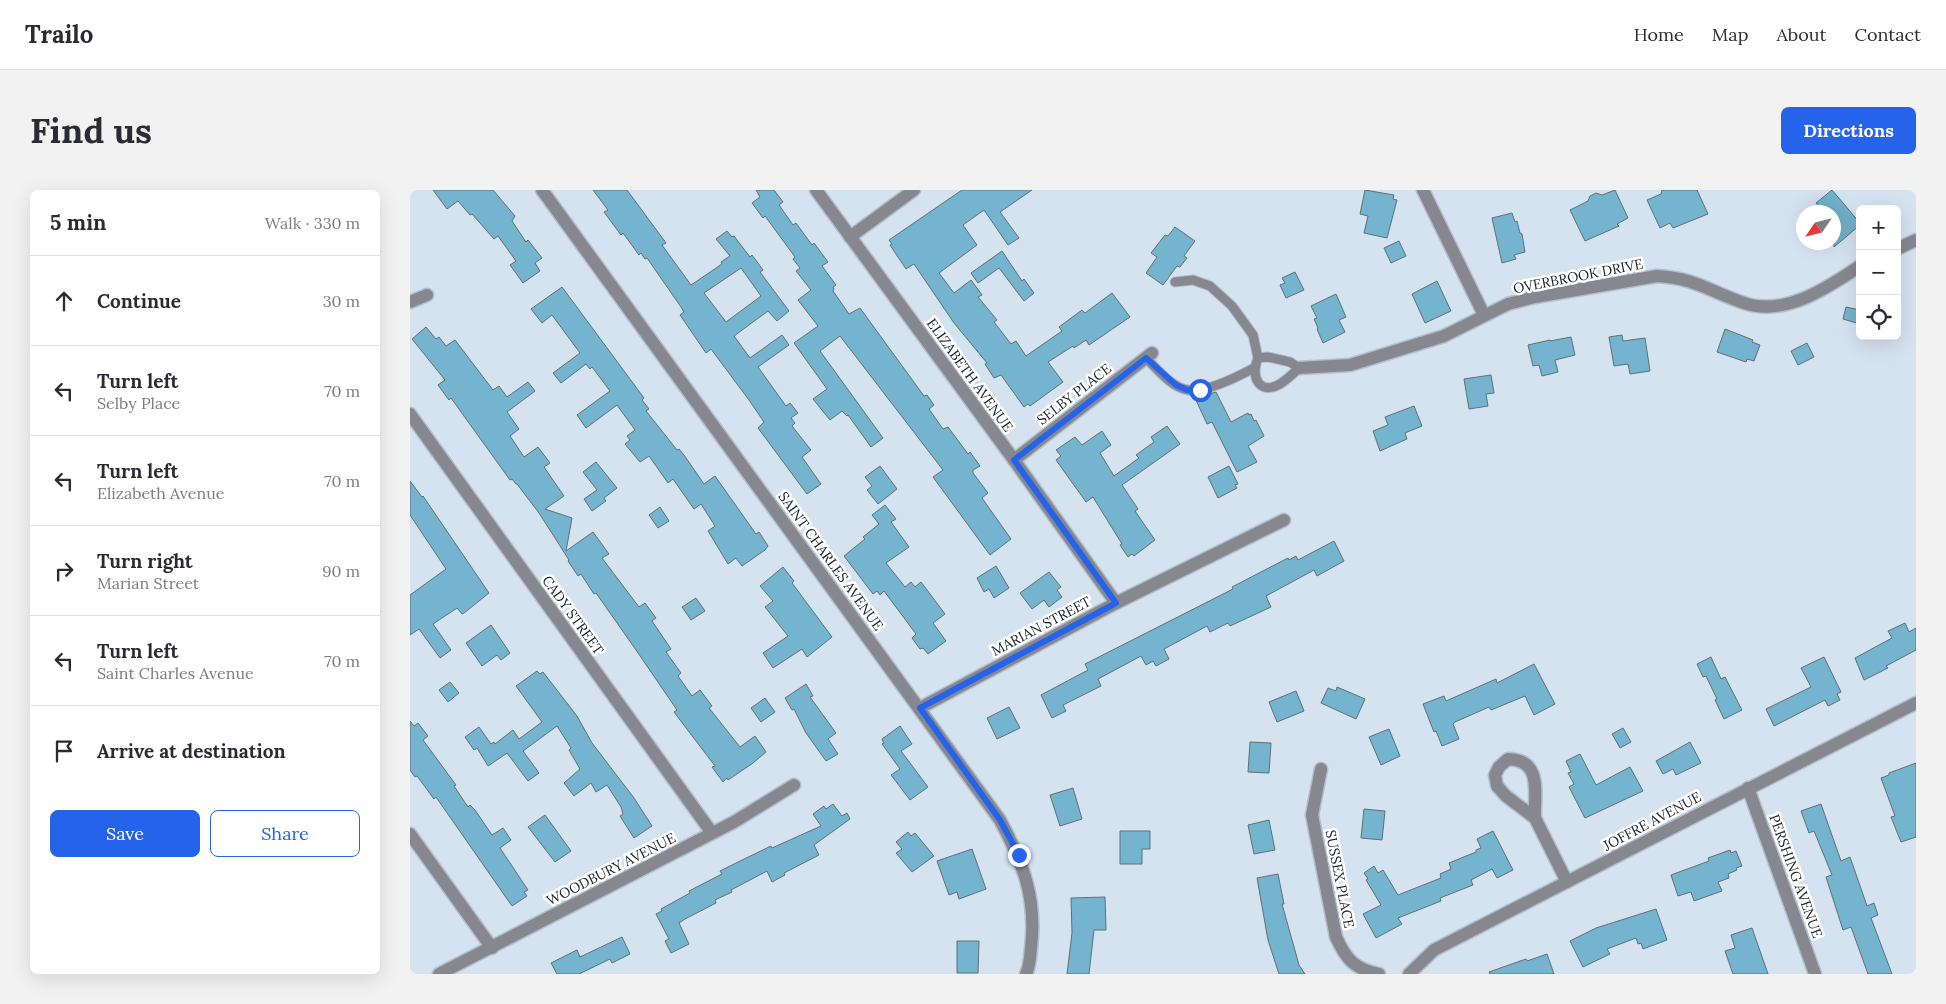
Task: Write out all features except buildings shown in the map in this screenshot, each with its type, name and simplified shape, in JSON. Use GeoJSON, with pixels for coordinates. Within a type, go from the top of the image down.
{"type":"FeatureCollection","features":[{"type":"Feature","properties":{"kind":"street","name":"SAINT CHARLES AVENUE"},"geometry":{"type":"LineString","coordinates":[[542,190],[1000,820],[1019,855],[1029,889],[1034,928],[1029,968],[1026,974]]}},
{"type":"Feature","properties":{"kind":"street","name":"ELIZABETH AVENUE"},"geometry":{"type":"LineString","coordinates":[[816,190],[1014,460],[1116,603]]}},
{"type":"Feature","properties":{"kind":"street"},"geometry":{"type":"LineString","coordinates":[[850,237],[914,190]]}},
{"type":"Feature","properties":{"kind":"street"},"geometry":{"type":"LineString","coordinates":[[1423,190],[1484,315]]}},
{"type":"Feature","properties":{"kind":"street"},"geometry":{"type":"LineString","coordinates":[[1901,247],[1916,240]]}},
{"type":"Feature","properties":{"kind":"street","name":"OVERBROOK DRIVE"},"geometry":{"type":"LineString","coordinates":[[1299,368],[1350,365],[1444,336],[1508,304],[1535,297],[1657,276],[1677,277],[1692,281],[1745,304],[1766,307],[1789,304],[1810,296],[1856,269]]}},
{"type":"Feature","properties":{"kind":"street"},"geometry":{"type":"LineString","coordinates":[[410,302],[427,296]]}},
{"type":"Feature","properties":{"kind":"street","name":"SELBY PLACE"},"geometry":{"type":"LineString","coordinates":[[1014,460],[1149,355]]}},
{"type":"Feature","properties":{"kind":"street","name":"CADY STREET"},"geometry":{"type":"LineString","coordinates":[[410,414],[712,834]]}},
{"type":"Feature","properties":{"kind":"street","name":"MARIAN STREET"},"geometry":{"type":"LineString","coordinates":[[920,708],[1116,603],[1284,520]]}},
{"type":"Feature","properties":{"kind":"street","name":"JOFFRE AVENUE"},"geometry":{"type":"LineString","coordinates":[[1409,974],[1434,950],[1916,703]]}},
{"type":"Feature","properties":{"kind":"street"},"geometry":{"type":"LineString","coordinates":[[1535,818],[1506,796],[1497,786],[1495,775],[1499,767],[1508,759],[1519,759],[1529,767],[1536,780],[1534,793],[1535,818],[1568,882]]}},
{"type":"Feature","properties":{"kind":"street","name":"SUSSEX PLACE"},"geometry":{"type":"LineString","coordinates":[[1321,769],[1312,815],[1336,937],[1352,964],[1366,971],[1379,974]]}},
{"type":"Feature","properties":{"kind":"street","name":"WOODBURY AVENUE"},"geometry":{"type":"LineString","coordinates":[[439,974],[712,834],[794,785]]}},
{"type":"Feature","properties":{"kind":"street","name":"PERSHING AVENUE"},"geometry":{"type":"LineString","coordinates":[[1748,788],[1815,974]]}},
{"type":"Feature","properties":{"kind":"street"},"geometry":{"type":"LineString","coordinates":[[410,834],[492,948]]}},
{"type":"Feature","properties":{"kind":"lane"},"geometry":{"type":"LineString","coordinates":[[1175,282],[1193,280],[1210,286],[1232,306],[1253,336],[1258,358],[1254,368],[1255,378],[1261,385],[1269,387],[1280,384],[1299,368],[1290,362],[1278,358],[1258,358]]}},
{"type":"Feature","properties":{"kind":"lane"},"geometry":{"type":"LineString","coordinates":[[1149,355],[1164,376],[1187,390],[1200,390],[1241,375],[1254,368]]}},
{"type":"Feature","properties":{"kind":"route"},"geometry":{"type":"LineString","coordinates":[[1019,855],[1000,820],[920,708],[1116,603],[1014,460],[1146,358],[1176,385],[1187,390],[1200,390]]}}]}
